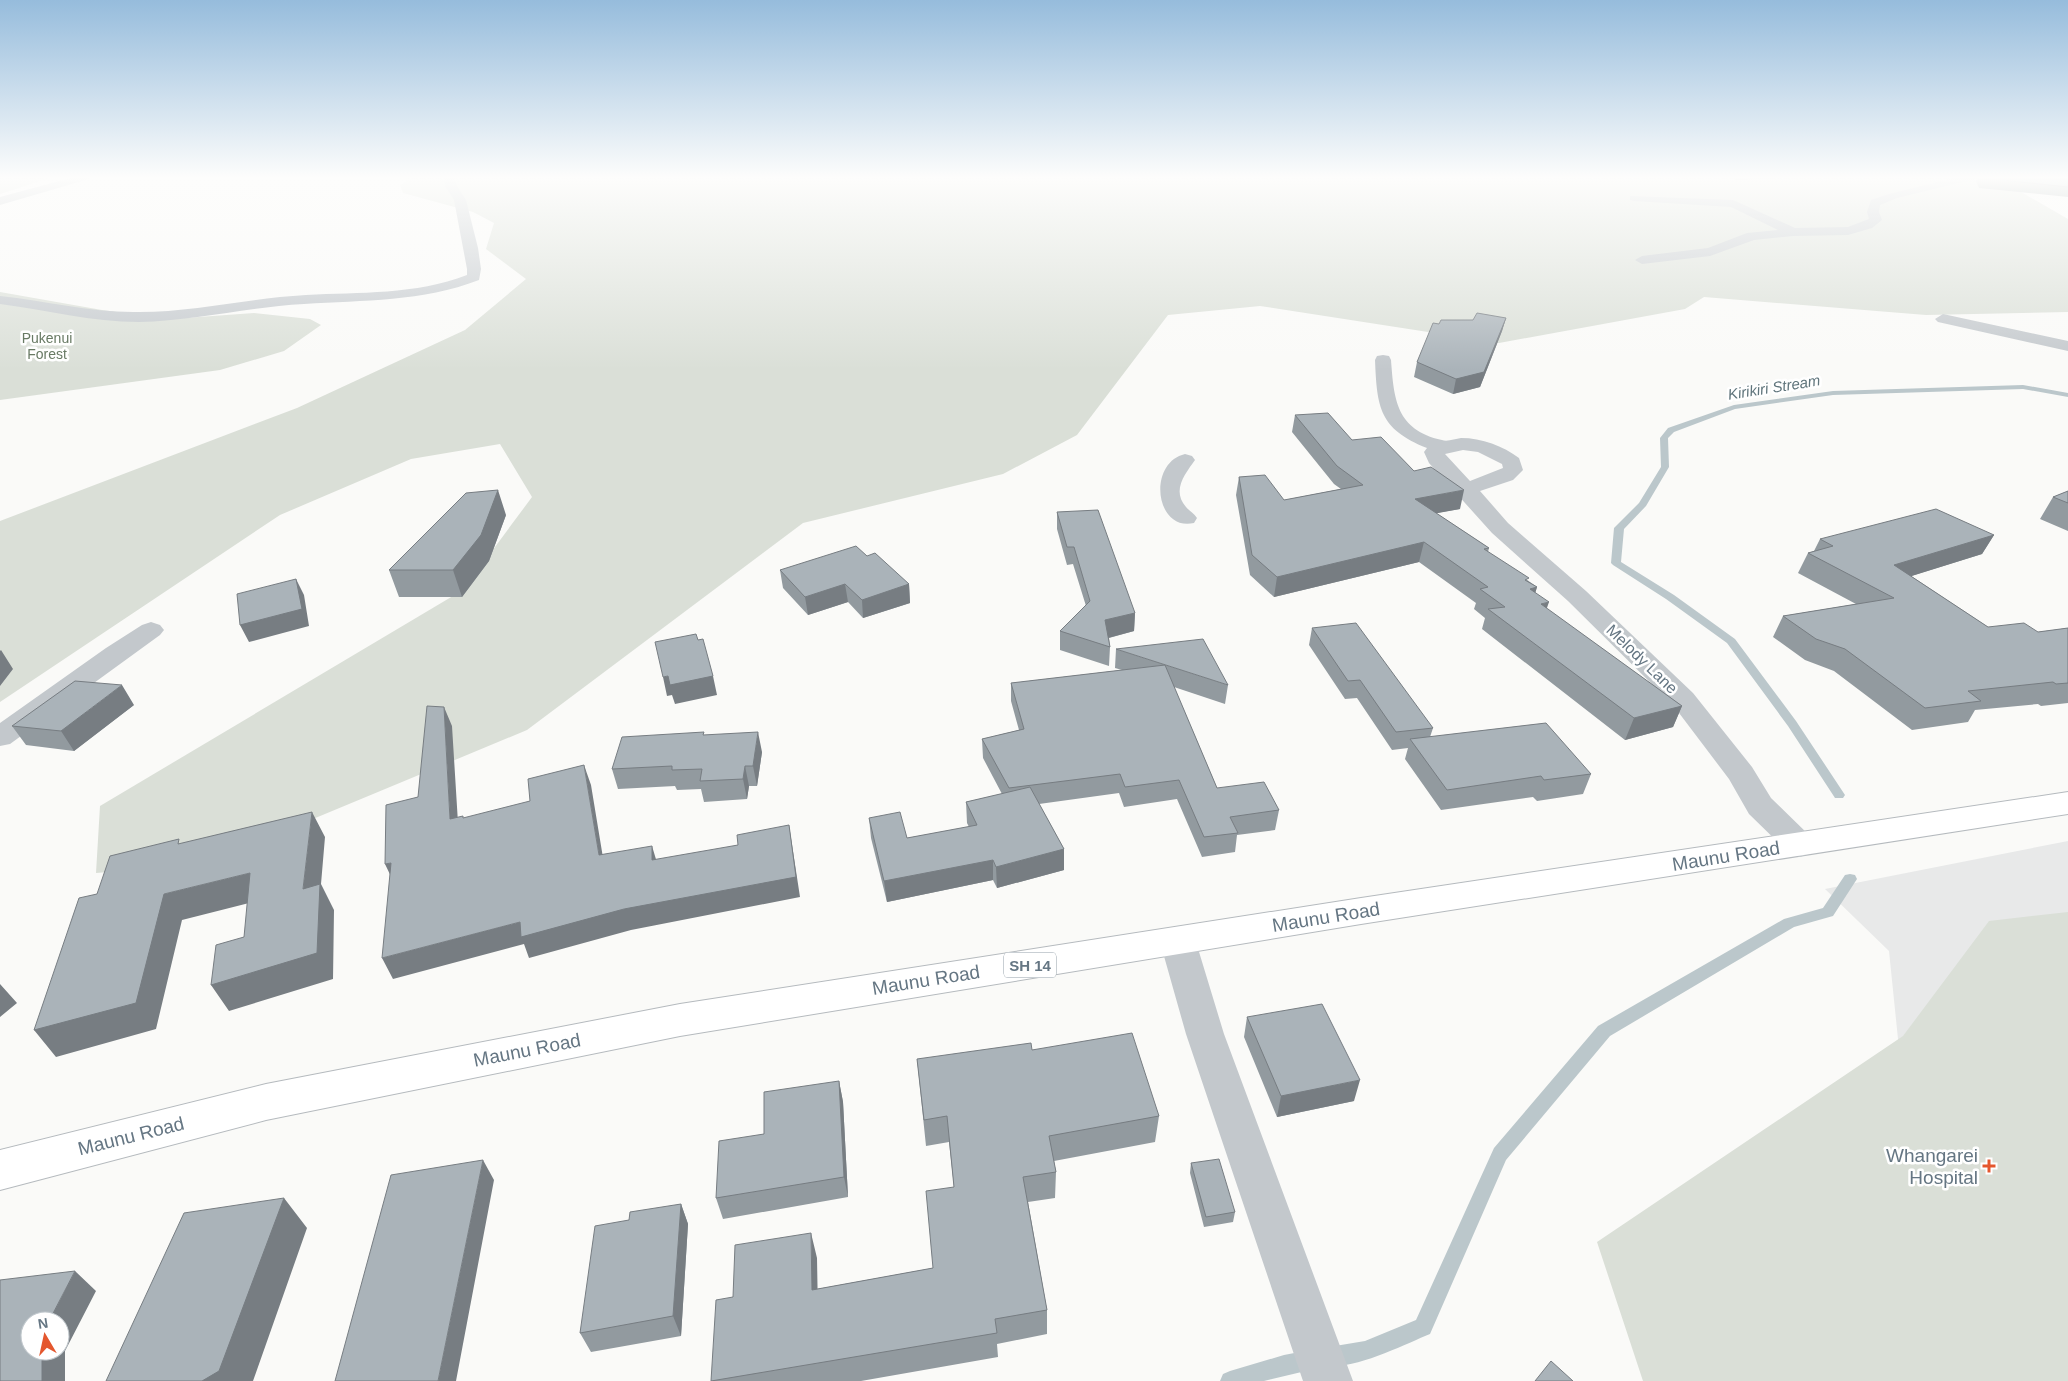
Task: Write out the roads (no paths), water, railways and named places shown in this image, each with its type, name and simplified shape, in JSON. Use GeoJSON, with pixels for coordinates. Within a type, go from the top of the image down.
{"type":"FeatureCollection","features":[{"type":"Feature","properties":{"kind":"main road","name":"Maunu Road"},"geometry":{"type":"LineString","coordinates":[[0,1170],[266,1102],[670,1022],[1178,942],[1361,911],[2068,803]]}},
{"type":"Feature","properties":{"kind":"street"},"geometry":{"type":"LineString","coordinates":[[0,300],[22,302],[84,315],[123,317],[190,313],[285,301],[412,292],[451,286],[474,277],[473,250],[470,241]]}},
{"type":"Feature","properties":{"kind":"street"},"geometry":{"type":"LineString","coordinates":[[1642,260],[1710,252],[1738,241]]}},
{"type":"Feature","properties":{"kind":"street"},"geometry":{"type":"LineString","coordinates":[[1943,320],[2068,346]]}},
{"type":"Feature","properties":{"kind":"street"},"geometry":{"type":"LineString","coordinates":[[1383,360],[1385,400],[1396,425],[1414,438],[1441,447],[1482,446],[1498,451],[1512,462],[1513,470],[1506,476],[1466,489]]}},
{"type":"Feature","properties":{"kind":"street","name":"Melody Lane"},"geometry":{"type":"LineString","coordinates":[[1441,447],[1434,452],[1436,459],[1466,489],[1500,528],[1577,596],[1683,699],[1741,774],[1760,806],[1800,845]]}},
{"type":"Feature","properties":{"kind":"street"},"geometry":{"type":"LineString","coordinates":[[1184,460],[1175,468],[1170,477],[1168,490],[1170,502],[1176,512],[1186,518]]}},
{"type":"Feature","properties":{"kind":"street"},"geometry":{"type":"LineString","coordinates":[[0,737],[151,630]]}},
{"type":"Feature","properties":{"kind":"street"},"geometry":{"type":"LineString","coordinates":[[1178,942],[1205,1034],[1321,1361]]}},
{"type":"Feature","properties":{"kind":"waterway","name":"Kirikiri Stream"},"geometry":{"type":"LineString","coordinates":[[1839,795],[1792,724],[1731,641],[1670,597],[1616,563],[1619,528],[1643,504],[1665,467],[1664,438],[1671,430],[1734,407],[1833,393],[2023,387],[2068,395]]}},
{"type":"Feature","properties":{"kind":"waterway"},"geometry":{"type":"LineString","coordinates":[[1329,1357],[1365,1351],[1423,1327],[1500,1154],[1604,1031],[1789,923],[1828,912],[1850,879]]}},
{"type":"Feature","properties":{"kind":"waterway"},"geometry":{"type":"LineString","coordinates":[[1230,1381],[1284,1365],[1310,1360]]}},
{"type":"Feature","properties":{"kind":"place","name":"Whangarei Hospital"},"geometry":{"type":"Point","coordinates":[1989,1166]}},
{"type":"Feature","properties":{"kind":"park label","name":"Pukenui Forest"},"geometry":{"type":"Point","coordinates":[47,346]}}]}
